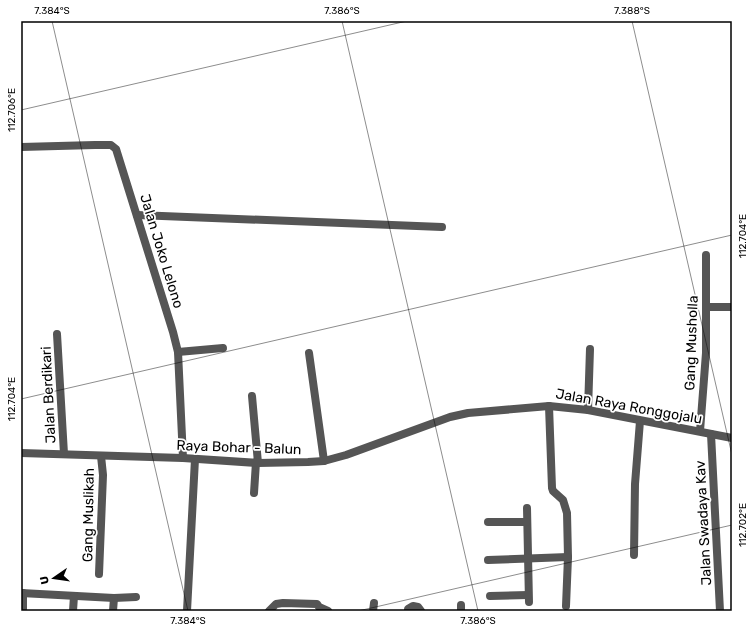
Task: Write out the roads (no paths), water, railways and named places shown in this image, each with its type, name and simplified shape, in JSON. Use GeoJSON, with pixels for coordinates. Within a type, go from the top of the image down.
{"type":"FeatureCollection","features":[{"type":"Feature","properties":{"kind":"street","name":"Jalan Joko Lelono"},"geometry":{"type":"LineString","coordinates":[[21,148],[95,144],[113,146],[118,153],[178,352],[183,458]]}},
{"type":"Feature","properties":{"kind":"street"},"geometry":{"type":"LineString","coordinates":[[137,215],[442,227]]}},
{"type":"Feature","properties":{"kind":"street","name":"Gang Musholla"},"geometry":{"type":"LineString","coordinates":[[700,431],[706,353],[706,255]]}},
{"type":"Feature","properties":{"kind":"street"},"geometry":{"type":"LineString","coordinates":[[706,308],[732,307]]}},
{"type":"Feature","properties":{"kind":"street","name":"Jalan Berdikari"},"geometry":{"type":"LineString","coordinates":[[57,334],[64,454]]}},
{"type":"Feature","properties":{"kind":"street"},"geometry":{"type":"LineString","coordinates":[[178,352],[223,348]]}},
{"type":"Feature","properties":{"kind":"street"},"geometry":{"type":"LineString","coordinates":[[588,410],[590,349]]}},
{"type":"Feature","properties":{"kind":"street"},"geometry":{"type":"LineString","coordinates":[[309,353],[324,460]]}},
{"type":"Feature","properties":{"kind":"street"},"geometry":{"type":"LineString","coordinates":[[252,396],[257,463],[254,493]]}},
{"type":"Feature","properties":{"kind":"street"},"geometry":{"type":"LineString","coordinates":[[549,406],[552,488],[553,491],[563,500],[567,513],[568,557],[566,606]]}},
{"type":"Feature","properties":{"kind":"street","name":"Jalan Raya Ronggojalu"},"geometry":{"type":"LineString","coordinates":[[450,417],[468,413],[549,406],[588,410],[732,438]]}},
{"type":"Feature","properties":{"kind":"street","name":"Raya Bohar - Balun"},"geometry":{"type":"LineString","coordinates":[[21,453],[183,458],[257,463],[308,462],[346,455],[450,417]]}},
{"type":"Feature","properties":{"kind":"street"},"geometry":{"type":"LineString","coordinates":[[634,555],[635,484],[640,421]]}},
{"type":"Feature","properties":{"kind":"street","name":"Jalan Swadaya Kav"},"geometry":{"type":"LineString","coordinates":[[711,434],[720,611]]}},
{"type":"Feature","properties":{"kind":"street","name":"Gang Muslikah"},"geometry":{"type":"LineString","coordinates":[[99,574],[103,475],[101,456]]}},
{"type":"Feature","properties":{"kind":"street"},"geometry":{"type":"LineString","coordinates":[[187,611],[195,459]]}},
{"type":"Feature","properties":{"kind":"street"},"geometry":{"type":"LineString","coordinates":[[490,596],[529,598],[526,522],[527,508]]}},
{"type":"Feature","properties":{"kind":"street"},"geometry":{"type":"LineString","coordinates":[[488,522],[526,522]]}},
{"type":"Feature","properties":{"kind":"street"},"geometry":{"type":"LineString","coordinates":[[488,560],[528,560],[568,557]]}},
{"type":"Feature","properties":{"kind":"street"},"geometry":{"type":"LineString","coordinates":[[23,611],[22,593],[136,598]]}},
{"type":"Feature","properties":{"kind":"street"},"geometry":{"type":"LineString","coordinates":[[73,611],[74,596]]}},
{"type":"Feature","properties":{"kind":"street"},"geometry":{"type":"LineString","coordinates":[[113,611],[114,598]]}},
{"type":"Feature","properties":{"kind":"street"},"geometry":{"type":"LineString","coordinates":[[269,611],[276,604],[283,603],[317,604],[320,609],[328,611]]}},
{"type":"Feature","properties":{"kind":"street"},"geometry":{"type":"LineString","coordinates":[[408,611],[408,609],[413,606],[418,607],[421,611]]}}]}
